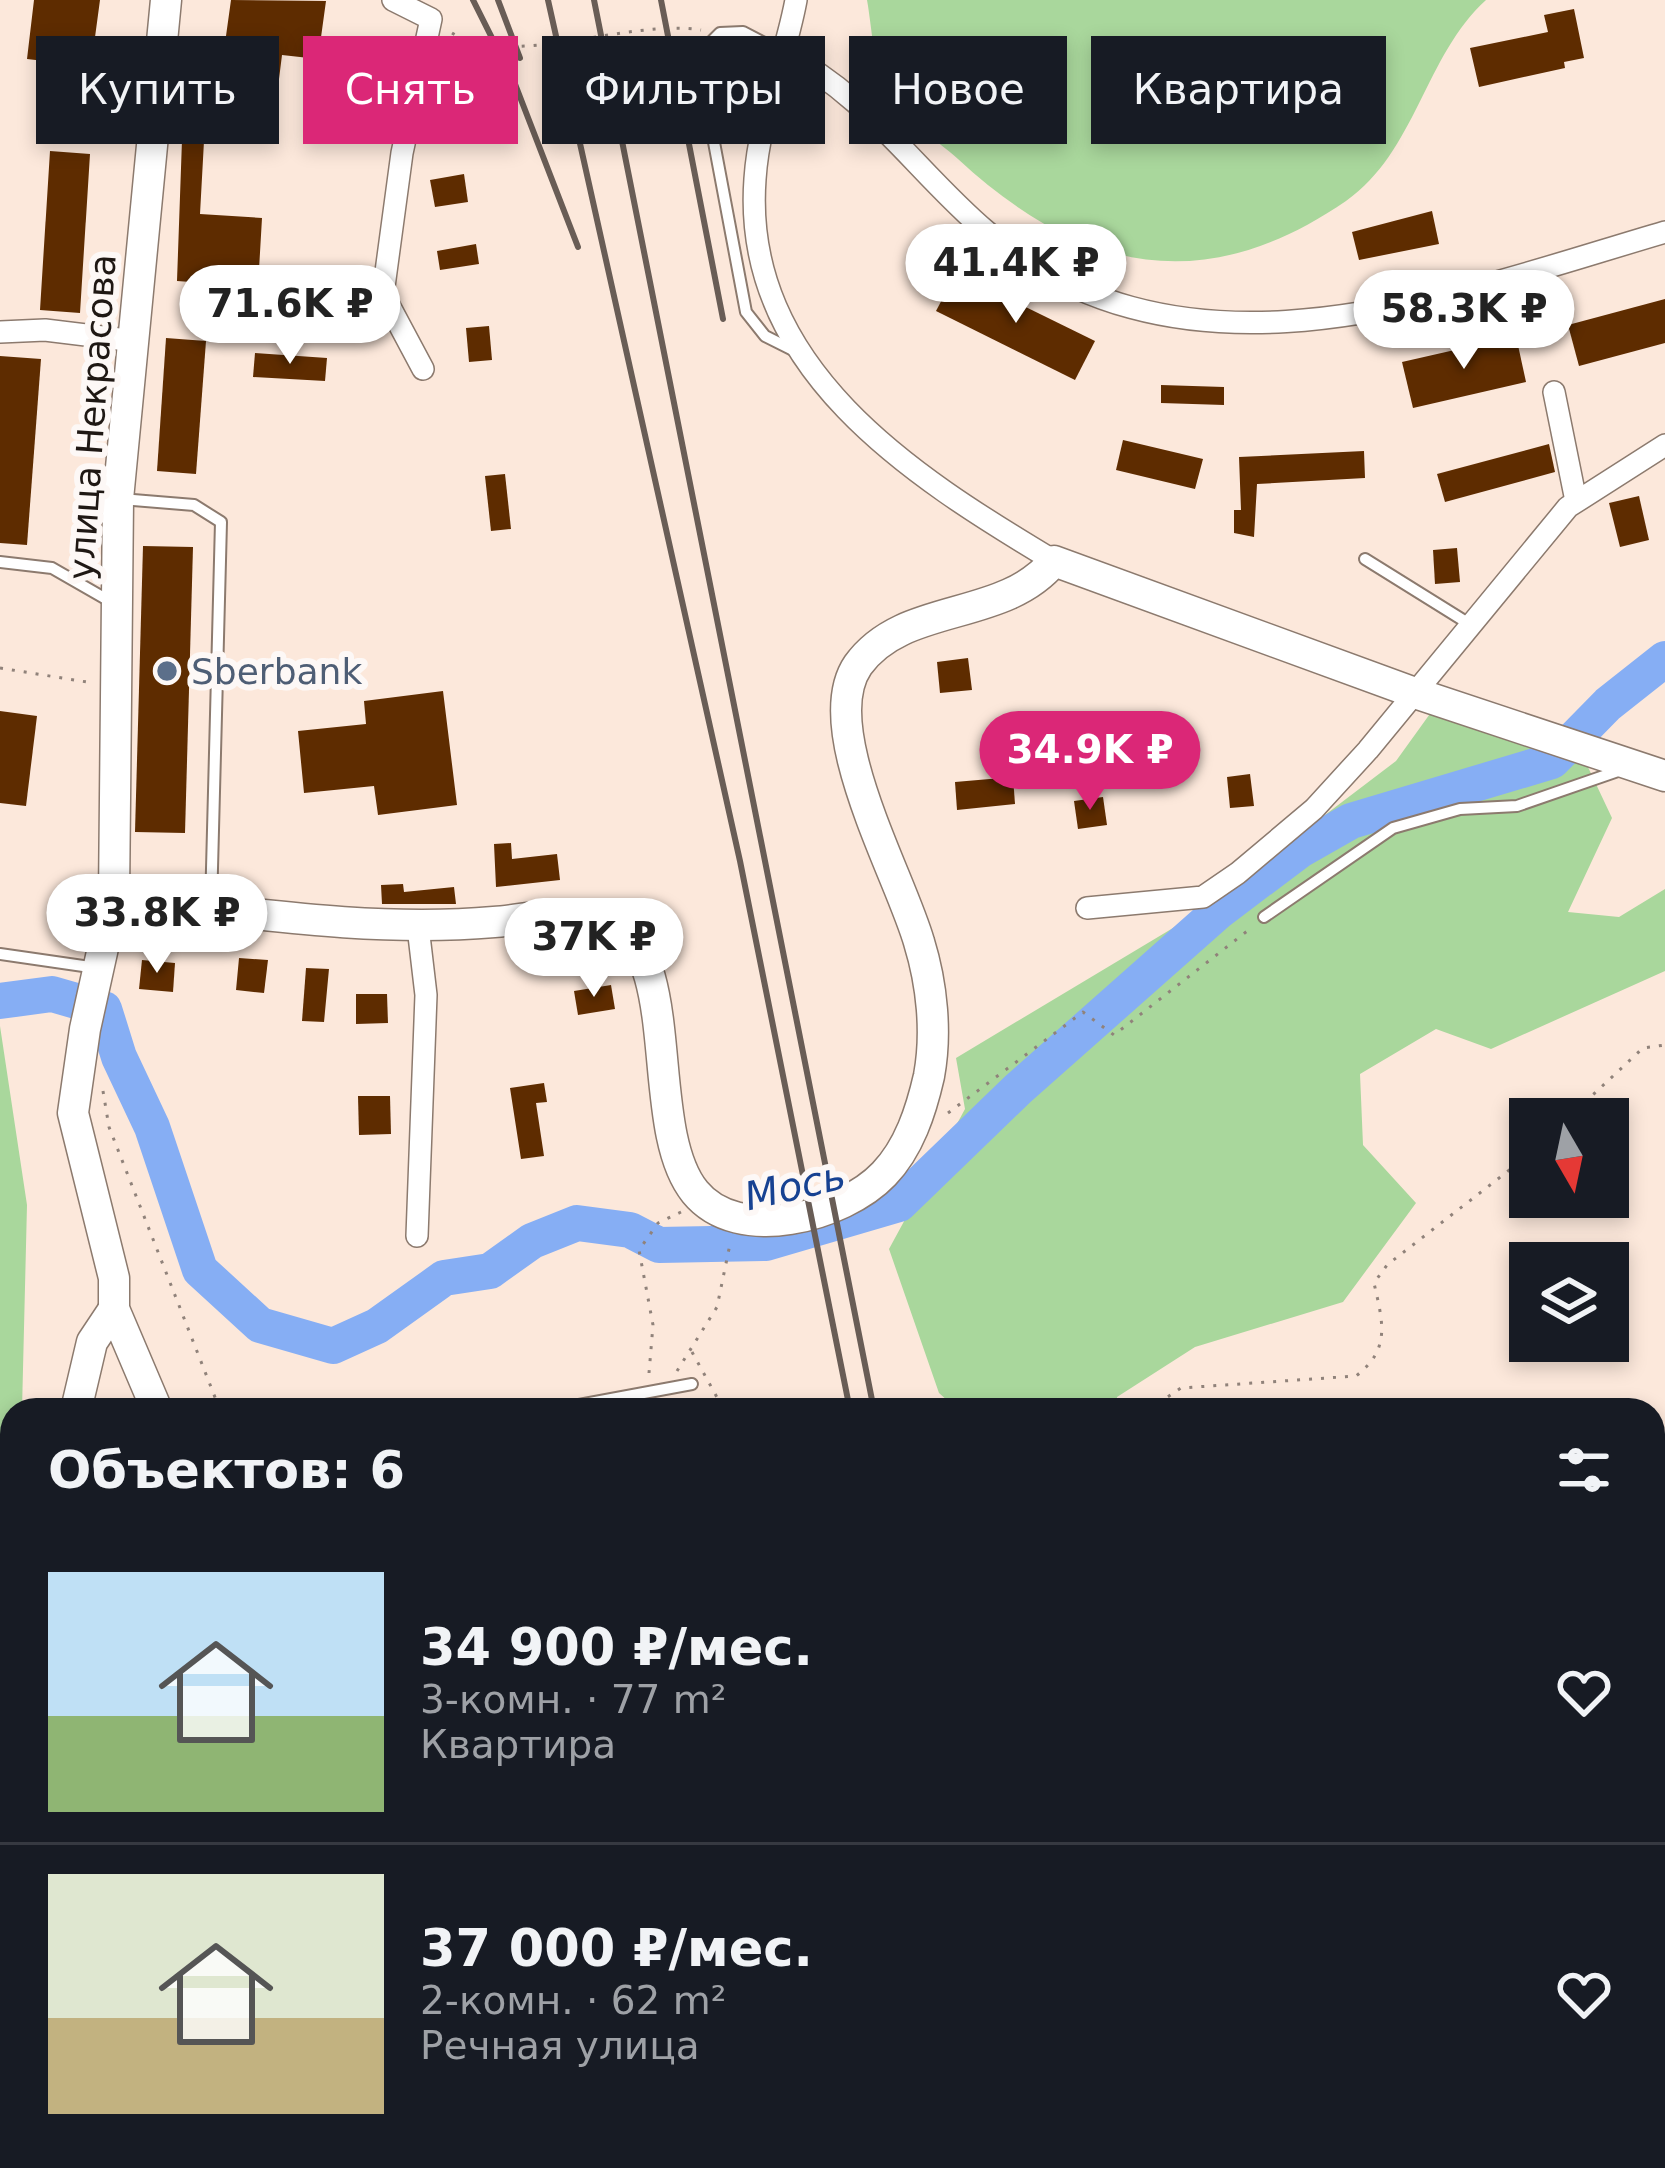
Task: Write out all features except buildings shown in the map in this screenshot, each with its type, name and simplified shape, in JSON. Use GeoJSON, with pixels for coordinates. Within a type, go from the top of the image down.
{"type":"FeatureCollection","features":[{"type":"Feature","properties":{"kind":"street","name":"улица Некрасова"},"geometry":{"type":"LineString","coordinates":[[153,1398],[114,1310],[114,1279],[74,1113],[95,975],[114,898],[118,499],[166,0]]}},
{"type":"Feature","properties":{"kind":"street"},"geometry":{"type":"LineString","coordinates":[[393,0],[431,19],[402,153],[382,293],[423,369]]}},
{"type":"Feature","properties":{"kind":"street"},"geometry":{"type":"LineString","coordinates":[[787,36],[796,0]]}},
{"type":"Feature","properties":{"kind":"street"},"geometry":{"type":"LineString","coordinates":[[825,82],[857,104],[988,232],[1091,291],[1161,313],[1259,326],[1335,319],[1665,232]]}},
{"type":"Feature","properties":{"kind":"street"},"geometry":{"type":"LineString","coordinates":[[761,144],[754,205],[769,284],[802,354],[827,393],[913,471],[1054,561],[1414,693],[1650,770]]}},
{"type":"Feature","properties":{"kind":"street"},"geometry":{"type":"LineString","coordinates":[[0,332],[46,329],[135,341]]}},
{"type":"Feature","properties":{"kind":"street"},"geometry":{"type":"LineString","coordinates":[[1554,392],[1576,501]]}},
{"type":"Feature","properties":{"kind":"street"},"geometry":{"type":"LineString","coordinates":[[1087,908],[1203,897],[1314,808],[1576,501],[1665,445]]}},
{"type":"Feature","properties":{"kind":"street"},"geometry":{"type":"LineString","coordinates":[[114,898],[418,927],[566,915],[602,919],[627,934],[650,977],[668,1126],[686,1178],[715,1209],[766,1221],[855,1197],[887,1171],[917,1117],[932,1050],[930,991],[918,938],[857,768],[846,723],[848,690],[859,665],[892,635],[1009,597],[1039,579],[1054,561]]}},
{"type":"Feature","properties":{"kind":"street"},"geometry":{"type":"LineString","coordinates":[[417,1236],[426,995],[418,927]]}},
{"type":"Feature","properties":{"kind":"street"},"geometry":{"type":"LineString","coordinates":[[79,1398],[92,1342],[114,1310]]}},
{"type":"Feature","properties":{"kind":"lane"},"geometry":{"type":"LineString","coordinates":[[751,36],[720,33],[706,47],[703,84],[742,297],[765,336],[802,354]]}},
{"type":"Feature","properties":{"kind":"lane"},"geometry":{"type":"LineString","coordinates":[[118,499],[194,505],[220,522],[211,907]]}},
{"type":"Feature","properties":{"kind":"lane"},"geometry":{"type":"LineString","coordinates":[[1365,559],[1471,625]]}},
{"type":"Feature","properties":{"kind":"lane"},"geometry":{"type":"LineString","coordinates":[[0,562],[52,568],[117,606]]}},
{"type":"Feature","properties":{"kind":"lane"},"geometry":{"type":"LineString","coordinates":[[1264,917],[1394,828],[1460,809],[1517,806],[1650,770]]}},
{"type":"Feature","properties":{"kind":"lane"},"geometry":{"type":"LineString","coordinates":[[0,954],[95,975]]}},
{"type":"Feature","properties":{"kind":"lane"},"geometry":{"type":"LineString","coordinates":[[619,1398],[692,1384]]}},
{"type":"Feature","properties":{"kind":"path"},"geometry":{"type":"LineString","coordinates":[[431,19],[470,44],[498,47],[667,24],[720,33]]}},
{"type":"Feature","properties":{"kind":"path"},"geometry":{"type":"LineString","coordinates":[[0,668],[116,686]]}},
{"type":"Feature","properties":{"kind":"path"},"geometry":{"type":"LineString","coordinates":[[917,1117],[950,1113],[1083,1012],[1114,1035],[1264,917]]}},
{"type":"Feature","properties":{"kind":"path"},"geometry":{"type":"LineString","coordinates":[[1589,1098],[1643,1048],[1665,1045]]}},
{"type":"Feature","properties":{"kind":"path"},"geometry":{"type":"LineString","coordinates":[[103,1089],[109,1127],[215,1398]]}},
{"type":"Feature","properties":{"kind":"path"},"geometry":{"type":"LineString","coordinates":[[1166,1398],[1181,1388],[1356,1376],[1377,1360],[1384,1330],[1374,1283],[1387,1265],[1509,1170]]}},
{"type":"Feature","properties":{"kind":"path"},"geometry":{"type":"LineString","coordinates":[[647,1393],[653,1325],[640,1250],[658,1223]]}},
{"type":"Feature","properties":{"kind":"path"},"geometry":{"type":"LineString","coordinates":[[717,1398],[691,1351],[717,1307],[731,1238]]}},
{"type":"Feature","properties":{"kind":"green space"},"geometry":{"type":"Polygon","coordinates":[[[867,0],[1486,0],[1448,48],[1405,130],[1370,181],[1293,232],[1242,252],[1192,261],[1143,259],[1096,248],[1049,227],[940,144],[1067,144],[1067,36],[872,36],[867,0]]]}},
{"type":"Feature","properties":{"kind":"green space"},"geometry":{"type":"Polygon","coordinates":[[[1432,711],[1587,765],[1612,818],[1568,912],[1619,917],[1665,889],[1665,971],[1491,1049],[1436,1029],[1360,1074],[1363,1145],[1416,1203],[1343,1302],[1195,1347],[1117,1398],[945,1398],[889,1249],[965,1109],[956,1058],[1188,919],[1396,761],[1432,711]]]}},
{"type":"Feature","properties":{"kind":"green space"},"geometry":{"type":"Polygon","coordinates":[[[0,1026],[27,1205],[22,1398],[0,1398],[0,1026]]]}},
{"type":"Feature","properties":{"kind":"waterway","name":"Мось"},"geometry":{"type":"LineString","coordinates":[[0,1001],[52,994],[104,1009],[119,1057],[152,1127],[200,1270],[260,1325],[333,1346],[377,1326],[444,1278],[490,1271],[532,1241],[577,1223],[630,1230],[659,1245],[766,1243],[899,1204],[1018,1089],[1219,911],[1300,850],[1351,821],[1552,761],[1608,704],[1665,659]]}},
{"type":"Feature","properties":{"kind":"railway"},"geometry":{"type":"LineString","coordinates":[[473,0],[515,84],[578,247]]}},
{"type":"Feature","properties":{"kind":"railway"},"geometry":{"type":"LineString","coordinates":[[498,0],[520,58]]}},
{"type":"Feature","properties":{"kind":"railway"},"geometry":{"type":"LineString","coordinates":[[548,0],[740,861],[848,1398]]}},
{"type":"Feature","properties":{"kind":"railway"},"geometry":{"type":"LineString","coordinates":[[594,0],[872,1398]]}},
{"type":"Feature","properties":{"kind":"railway"},"geometry":{"type":"LineString","coordinates":[[661,0],[723,319]]}},
{"type":"Feature","properties":{"kind":"place","name":"Sberbank"},"geometry":{"type":"Point","coordinates":[167,671]}}]}
